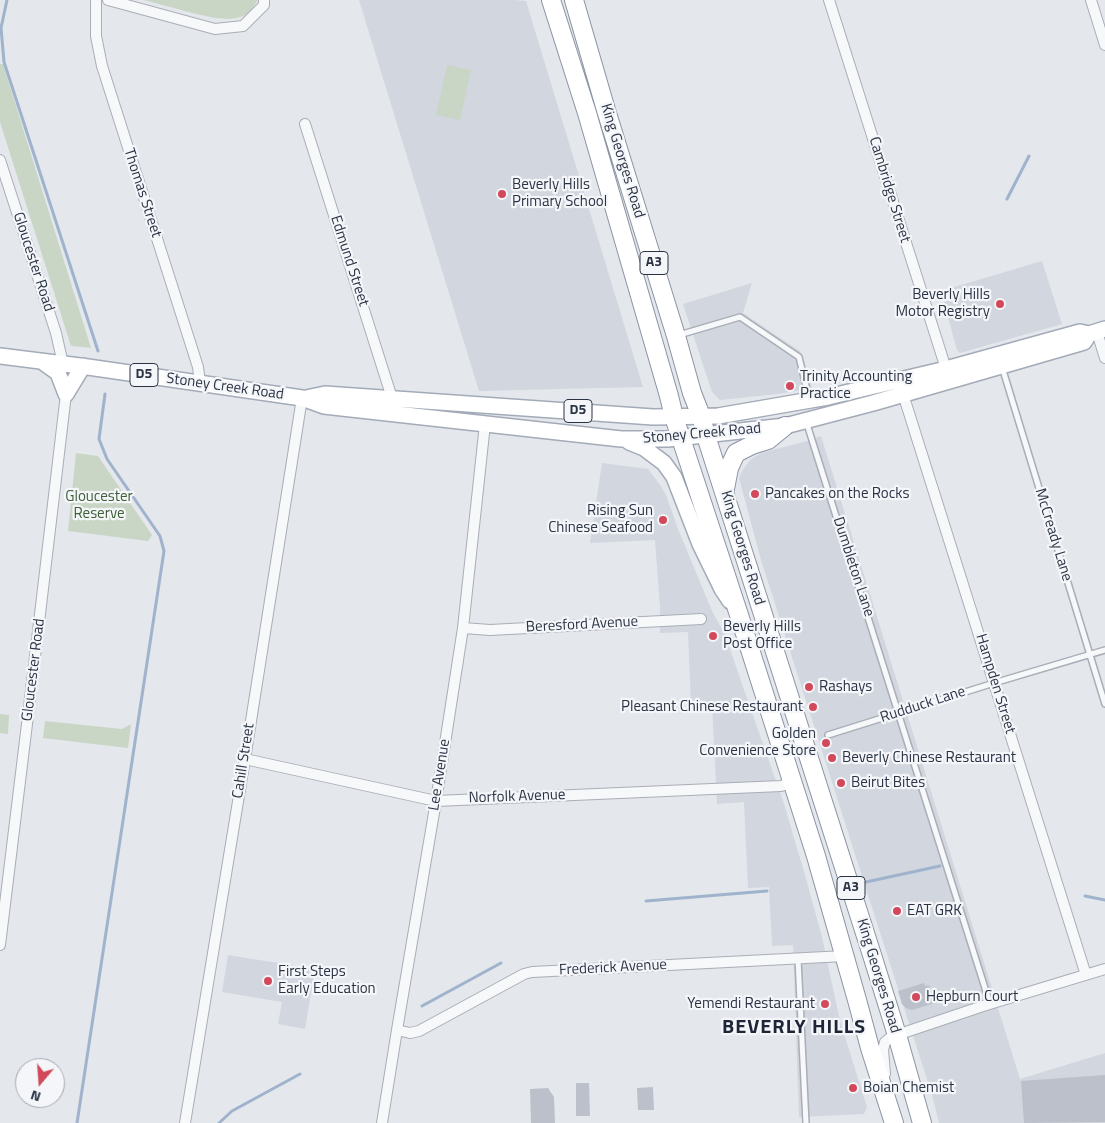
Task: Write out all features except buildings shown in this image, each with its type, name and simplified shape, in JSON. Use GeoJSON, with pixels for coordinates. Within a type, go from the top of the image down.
{"type":"FeatureCollection","features":[{"type":"Feature","properties":{"kind":"highway","name":"King Georges Road"},"geometry":{"type":"LineString","coordinates":[[551,0],[589,122],[674,417],[793,782],[845,956],[870,1048],[894,1123]]}},
{"type":"Feature","properties":{"kind":"highway","name":"King Georges Road"},"geometry":{"type":"LineString","coordinates":[[574,0],[692,393],[701,416],[897,1035],[922,1123]]}},
{"type":"Feature","properties":{"kind":"highway"},"geometry":{"type":"LineString","coordinates":[[725,492],[729,468],[736,453],[768,440],[785,426]]}},
{"type":"Feature","properties":{"kind":"main road","name":"Stoney Creek Road"},"geometry":{"type":"LineString","coordinates":[[302,398],[325,394],[674,417],[718,416],[1001,366],[1084,342],[1097,331]]}},
{"type":"Feature","properties":{"kind":"main road","name":"Stoney Creek Road"},"geometry":{"type":"LineString","coordinates":[[0,356],[302,398],[324,406],[621,439],[681,438],[785,426],[806,421],[903,394],[948,375],[1080,332],[1097,331]]}},
{"type":"Feature","properties":{"kind":"main road"},"geometry":{"type":"LineString","coordinates":[[43,362],[58,373],[66,394]]}},
{"type":"Feature","properties":{"kind":"main road"},"geometry":{"type":"LineString","coordinates":[[66,394],[86,367]]}},
{"type":"Feature","properties":{"kind":"main road"},"geometry":{"type":"LineString","coordinates":[[621,439],[644,448],[664,463],[674,477],[700,544],[722,589],[740,618]]}},
{"type":"Feature","properties":{"kind":"street","name":"Thomas Street"},"geometry":{"type":"LineString","coordinates":[[96,0],[96,36],[102,66],[198,367],[200,384]]}},
{"type":"Feature","properties":{"kind":"street"},"geometry":{"type":"LineString","coordinates":[[108,0],[215,29],[243,26],[264,5],[264,0]]}},
{"type":"Feature","properties":{"kind":"street","name":"Cambridge Street"},"geometry":{"type":"LineString","coordinates":[[829,0],[948,375]]}},
{"type":"Feature","properties":{"kind":"street"},"geometry":{"type":"LineString","coordinates":[[1091,0],[1105,45]]}},
{"type":"Feature","properties":{"kind":"street","name":"Edmund Street"},"geometry":{"type":"LineString","coordinates":[[306,124],[392,398]]}},
{"type":"Feature","properties":{"kind":"street","name":"Gloucester Road"},"geometry":{"type":"LineString","coordinates":[[0,160],[56,333],[63,364]]}},
{"type":"Feature","properties":{"kind":"street"},"geometry":{"type":"LineString","coordinates":[[1097,331],[1105,358]]}},
{"type":"Feature","properties":{"kind":"street","name":"Gloucester Road"},"geometry":{"type":"LineString","coordinates":[[0,945],[66,394]]}},
{"type":"Feature","properties":{"kind":"street","name":"Hampden Street"},"geometry":{"type":"LineString","coordinates":[[903,394],[1086,975]]}},
{"type":"Feature","properties":{"kind":"street","name":"Cahill Street"},"geometry":{"type":"LineString","coordinates":[[185,1123],[302,398]]}},
{"type":"Feature","properties":{"kind":"street","name":"Lee Avenue"},"geometry":{"type":"LineString","coordinates":[[382,1123],[463,628],[485,424]]}},
{"type":"Feature","properties":{"kind":"street","name":"Beresford Avenue"},"geometry":{"type":"LineString","coordinates":[[463,628],[490,630],[701,619]]}},
{"type":"Feature","properties":{"kind":"street","name":"Norfolk Avenue"},"geometry":{"type":"LineString","coordinates":[[245,759],[436,801],[781,786],[793,782]]}},
{"type":"Feature","properties":{"kind":"street","name":"Frederick Avenue"},"geometry":{"type":"LineString","coordinates":[[397,1030],[410,1033],[419,1031],[529,972],[845,956]]}},
{"type":"Feature","properties":{"kind":"street"},"geometry":{"type":"LineString","coordinates":[[889,1105],[883,1050],[887,1040],[990,1004],[1105,969]]}},
{"type":"Feature","properties":{"kind":"lane"},"geometry":{"type":"LineString","coordinates":[[676,336],[740,317],[799,357],[810,401]]}},
{"type":"Feature","properties":{"kind":"lane","name":"McCready Lane"},"geometry":{"type":"LineString","coordinates":[[1001,366],[1105,704]]}},
{"type":"Feature","properties":{"kind":"lane","name":"Dumbleton Lane"},"geometry":{"type":"LineString","coordinates":[[806,421],[990,1004]]}},
{"type":"Feature","properties":{"kind":"lane","name":"Rudduck Lane"},"geometry":{"type":"LineString","coordinates":[[828,736],[1105,650]]}},
{"type":"Feature","properties":{"kind":"lane"},"geometry":{"type":"LineString","coordinates":[[798,959],[806,1123]]}},
{"type":"Feature","properties":{"kind":"shaded area","name":"Beverly Hills Primary School"},"geometry":{"type":"Polygon","coordinates":[[[359,0],[526,1],[643,387],[479,391],[359,0]]]}},
{"type":"Feature","properties":{"kind":"shaded area","name":"Beverly Hills Motor Registry"},"geometry":{"type":"Polygon","coordinates":[[[1042,261],[1062,324],[960,353],[957,350],[941,291],[1042,261]]]}},
{"type":"Feature","properties":{"kind":"shaded area"},"geometry":{"type":"Polygon","coordinates":[[[752,283],[743,313],[801,352],[812,388],[778,394],[720,400],[712,392],[683,304],[752,283]]]}},
{"type":"Feature","properties":{"kind":"shaded area"},"geometry":{"type":"Polygon","coordinates":[[[821,436],[1020,1079],[1105,1053],[1105,1123],[939,1123],[932,1095],[761,560],[739,478],[750,460],[761,453],[821,436]]]}},
{"type":"Feature","properties":{"kind":"shaded area"},"geometry":{"type":"Polygon","coordinates":[[[602,463],[648,469],[660,485],[666,495],[712,611],[725,635],[784,804],[805,875],[822,937],[840,1021],[867,1107],[864,1114],[799,1117],[793,945],[772,946],[769,887],[748,888],[744,802],[717,804],[712,703],[691,704],[688,632],[660,633],[655,540],[590,543],[602,463]]]}},
{"type":"Feature","properties":{"kind":"shaded area","name":"First Steps Early Education"},"geometry":{"type":"Polygon","coordinates":[[[228,955],[315,969],[305,1029],[278,1024],[282,1002],[222,992],[228,955]]]}},
{"type":"Feature","properties":{"kind":"green space"},"geometry":{"type":"Polygon","coordinates":[[[144,0],[258,0],[246,15],[229,19],[196,14],[144,0]]]}},
{"type":"Feature","properties":{"kind":"green space"},"geometry":{"type":"Polygon","coordinates":[[[0,64],[3,64],[91,348],[71,346],[0,122],[0,64]]]}},
{"type":"Feature","properties":{"kind":"green space"},"geometry":{"type":"Polygon","coordinates":[[[447,65],[471,70],[460,120],[436,115],[447,65]]]}},
{"type":"Feature","properties":{"kind":"green space","name":"Gloucester Reserve"},"geometry":{"type":"Polygon","coordinates":[[[76,453],[98,456],[152,535],[148,541],[68,531],[76,453]]]}},
{"type":"Feature","properties":{"kind":"green space"},"geometry":{"type":"Polygon","coordinates":[[[0,714],[9,715],[8,734],[0,733],[0,714]]]}},
{"type":"Feature","properties":{"kind":"green space"},"geometry":{"type":"Polygon","coordinates":[[[45,721],[122,729],[131,724],[128,748],[43,738],[45,721]]]}},
{"type":"Feature","properties":{"kind":"waterway"},"geometry":{"type":"LineString","coordinates":[[7,0],[1,28],[4,62],[98,351]]}},
{"type":"Feature","properties":{"kind":"waterway"},"geometry":{"type":"LineString","coordinates":[[1007,199],[1029,156]]}},
{"type":"Feature","properties":{"kind":"waterway"},"geometry":{"type":"LineString","coordinates":[[77,1123],[164,551],[160,536],[107,459],[99,439],[105,394]]}},
{"type":"Feature","properties":{"kind":"waterway"},"geometry":{"type":"LineString","coordinates":[[866,882],[940,866]]}},
{"type":"Feature","properties":{"kind":"waterway"},"geometry":{"type":"LineString","coordinates":[[646,901],[767,891]]}},
{"type":"Feature","properties":{"kind":"waterway"},"geometry":{"type":"LineString","coordinates":[[1085,896],[1105,900]]}},
{"type":"Feature","properties":{"kind":"waterway"},"geometry":{"type":"LineString","coordinates":[[422,1006],[501,963]]}},
{"type":"Feature","properties":{"kind":"waterway"},"geometry":{"type":"LineString","coordinates":[[219,1123],[232,1111],[300,1074]]}},
{"type":"Feature","properties":{"kind":"place","name":"Beverly Hills Primary School"},"geometry":{"type":"Point","coordinates":[502,194]}},
{"type":"Feature","properties":{"kind":"place","name":"Beverly Hills Motor Registry"},"geometry":{"type":"Point","coordinates":[1000,304]}},
{"type":"Feature","properties":{"kind":"place","name":"Trinity Accounting Practice"},"geometry":{"type":"Point","coordinates":[790,386]}},
{"type":"Feature","properties":{"kind":"place","name":"Pancakes on the Rocks"},"geometry":{"type":"Point","coordinates":[755,494]}},
{"type":"Feature","properties":{"kind":"place","name":"Rising Sun Chinese Seafood"},"geometry":{"type":"Point","coordinates":[663,520]}},
{"type":"Feature","properties":{"kind":"place","name":"Beverly Hills Post Office"},"geometry":{"type":"Point","coordinates":[713,636]}},
{"type":"Feature","properties":{"kind":"place","name":"Rashays"},"geometry":{"type":"Point","coordinates":[809,687]}},
{"type":"Feature","properties":{"kind":"place","name":"Pleasant Chinese Restaurant"},"geometry":{"type":"Point","coordinates":[813,707]}},
{"type":"Feature","properties":{"kind":"place","name":"Golden Convenience Store"},"geometry":{"type":"Point","coordinates":[826,743]}},
{"type":"Feature","properties":{"kind":"place","name":"Beverly Chinese Restaurant"},"geometry":{"type":"Point","coordinates":[832,758]}},
{"type":"Feature","properties":{"kind":"place","name":"Beirut Bites"},"geometry":{"type":"Point","coordinates":[841,783]}},
{"type":"Feature","properties":{"kind":"place","name":"EAT GRK"},"geometry":{"type":"Point","coordinates":[897,911]}},
{"type":"Feature","properties":{"kind":"place","name":"First Steps Early Education"},"geometry":{"type":"Point","coordinates":[268,981]}},
{"type":"Feature","properties":{"kind":"place","name":"Hepburn Court"},"geometry":{"type":"Point","coordinates":[916,997]}},
{"type":"Feature","properties":{"kind":"place","name":"Yemendi Restaurant"},"geometry":{"type":"Point","coordinates":[825,1004]}},
{"type":"Feature","properties":{"kind":"place","name":"Boian Chemist"},"geometry":{"type":"Point","coordinates":[853,1088]}},
{"type":"Feature","properties":{"kind":"district","name":"BEVERLY HILLS"},"geometry":{"type":"Point","coordinates":[794,1028]}}]}
